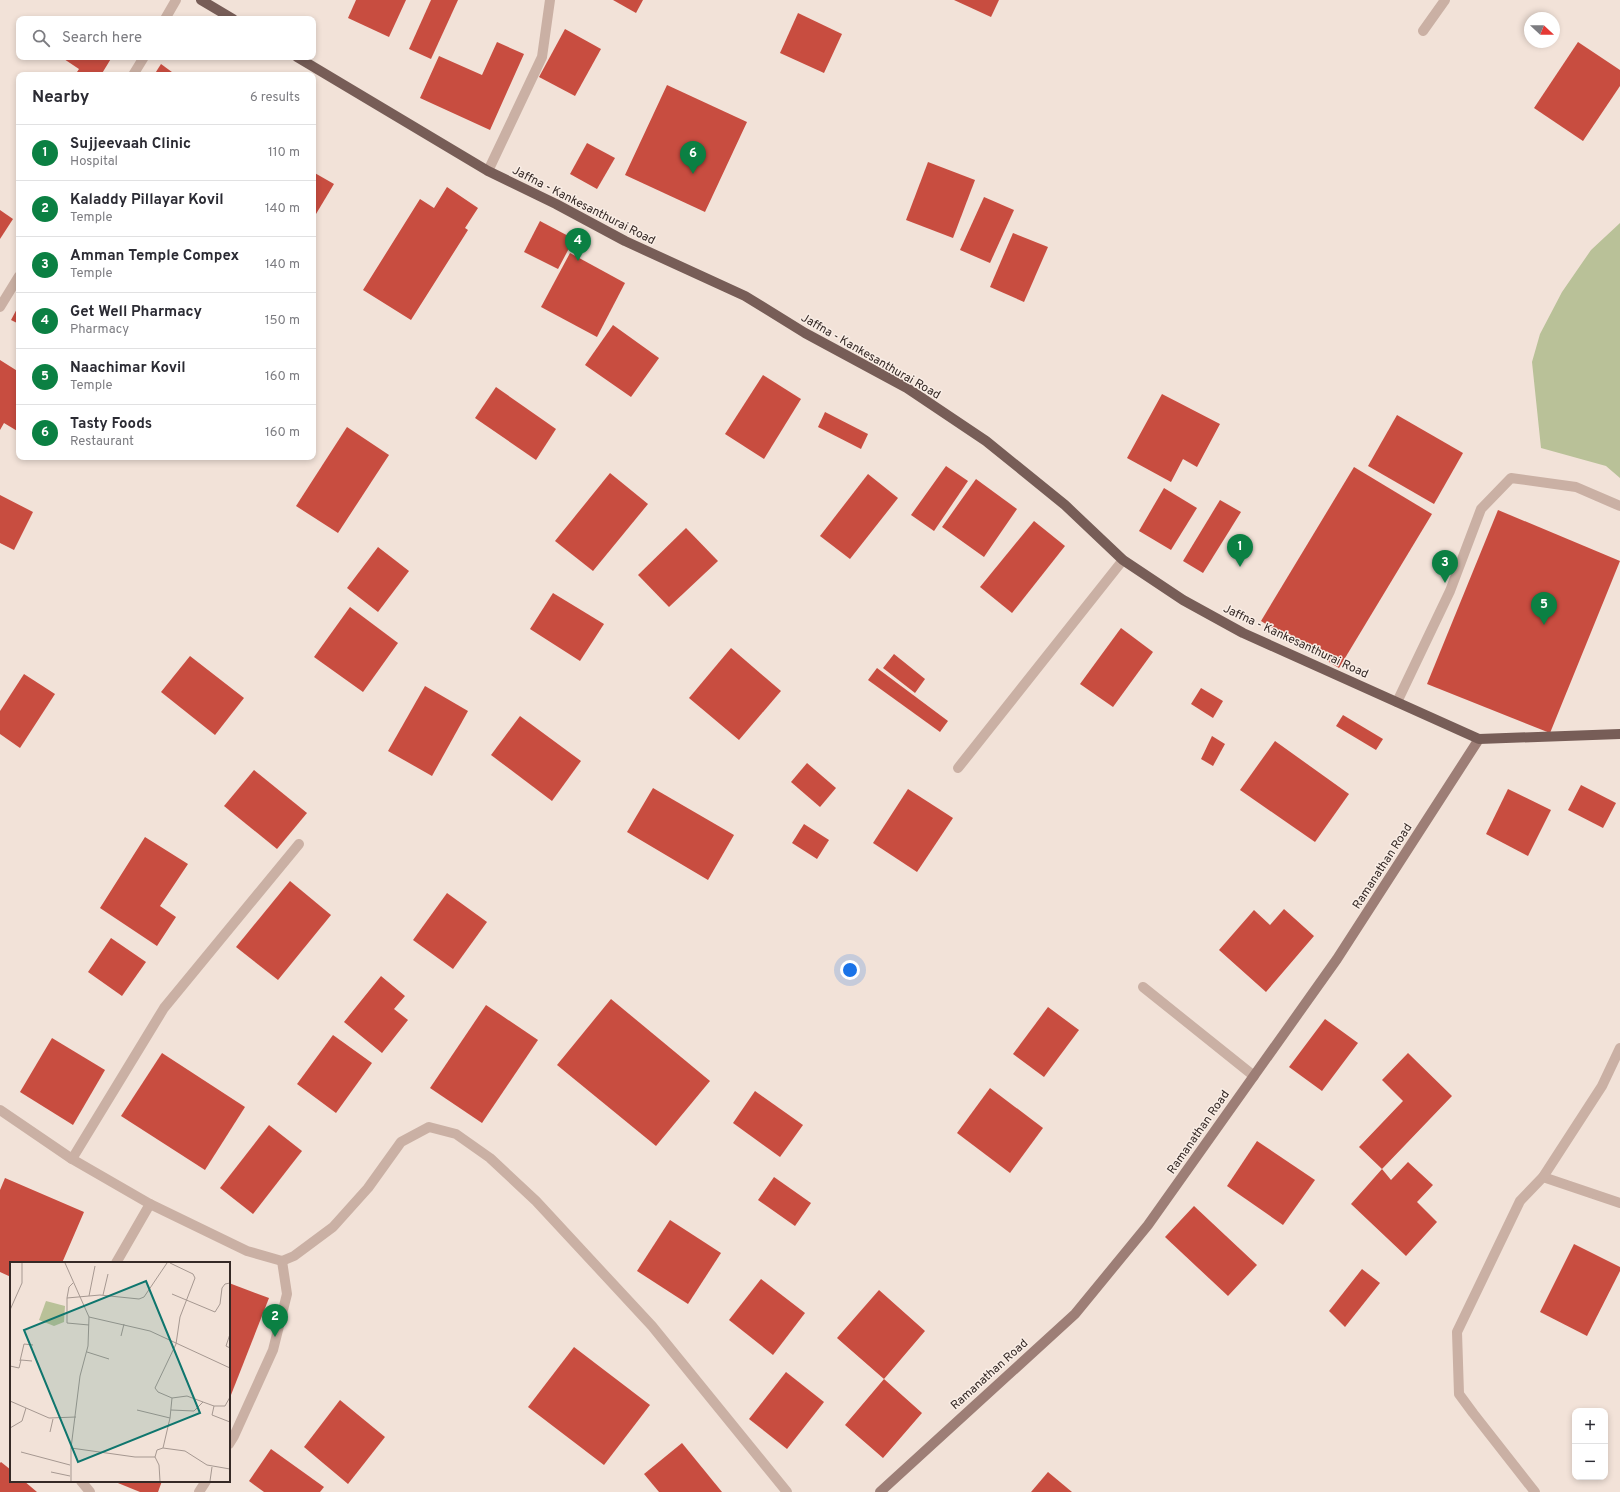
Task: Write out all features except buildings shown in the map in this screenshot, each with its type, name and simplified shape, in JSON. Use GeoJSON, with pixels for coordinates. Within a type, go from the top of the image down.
{"type":"FeatureCollection","features":[{"type":"Feature","properties":{"kind":"main road"},"geometry":{"type":"LineString","coordinates":[[202,0],[228,16]]}},
{"type":"Feature","properties":{"kind":"main road","name":"Jaffna - Kankesanthurai Road"},"geometry":{"type":"LineString","coordinates":[[302,60],[488,171],[556,204],[625,241],[745,296],[805,334],[907,388],[986,441],[1065,505],[1123,560],[1183,600],[1243,633],[1479,739],[1620,734]]}},
{"type":"Feature","properties":{"kind":"main road","name":"Ramanathan Road"},"geometry":{"type":"LineString","coordinates":[[880,1492],[1075,1314],[1148,1225],[1337,959],[1479,739]]}},
{"type":"Feature","properties":{"kind":"street"},"geometry":{"type":"LineString","coordinates":[[167,16],[176,0]]}},
{"type":"Feature","properties":{"kind":"street"},"geometry":{"type":"LineString","coordinates":[[488,171],[542,57],[550,0]]}},
{"type":"Feature","properties":{"kind":"street"},"geometry":{"type":"LineString","coordinates":[[1423,31],[1445,0]]}},
{"type":"Feature","properties":{"kind":"street"},"geometry":{"type":"LineString","coordinates":[[135,72],[142,60]]}},
{"type":"Feature","properties":{"kind":"street"},"geometry":{"type":"LineString","coordinates":[[0,307],[16,281]]}},
{"type":"Feature","properties":{"kind":"street"},"geometry":{"type":"LineString","coordinates":[[1396,702],[1450,591],[1481,509],[1511,478],[1576,487],[1620,506]]}},
{"type":"Feature","properties":{"kind":"street"},"geometry":{"type":"LineString","coordinates":[[958,768],[1123,560]]}},
{"type":"Feature","properties":{"kind":"street"},"geometry":{"type":"LineString","coordinates":[[72,1158],[164,1008],[300,844]]}},
{"type":"Feature","properties":{"kind":"street"},"geometry":{"type":"LineString","coordinates":[[1143,988],[1254,1076]]}},
{"type":"Feature","properties":{"kind":"street"},"geometry":{"type":"LineString","coordinates":[[1535,1492],[1459,1394],[1457,1332],[1520,1201],[1543,1178],[1602,1086],[1620,1048]]}},
{"type":"Feature","properties":{"kind":"street"},"geometry":{"type":"LineString","coordinates":[[0,1110],[72,1158],[150,1204],[247,1251],[282,1261],[294,1256],[333,1227],[368,1188],[401,1142],[429,1127],[456,1134],[490,1158],[536,1201],[652,1326],[787,1492]]}},
{"type":"Feature","properties":{"kind":"street"},"geometry":{"type":"LineString","coordinates":[[1543,1178],[1620,1203]]}},
{"type":"Feature","properties":{"kind":"street"},"geometry":{"type":"LineString","coordinates":[[117,1262],[150,1204]]}},
{"type":"Feature","properties":{"kind":"street"},"geometry":{"type":"LineString","coordinates":[[230,1442],[273,1350],[287,1294],[282,1261]]}},
{"type":"Feature","properties":{"kind":"street"},"geometry":{"type":"LineString","coordinates":[[83,1482],[90,1492]]}},
{"type":"Feature","properties":{"kind":"street"},"geometry":{"type":"LineString","coordinates":[[199,1492],[205,1482]]}},
{"type":"Feature","properties":{"kind":"green space"},"geometry":{"type":"Polygon","coordinates":[[[1620,223],[1620,478],[1606,466],[1541,448],[1532,362],[1540,334],[1562,292],[1591,250],[1620,223]]]}},
{"type":"Feature","properties":{"kind":"place","name":"Tasty Foods"},"geometry":{"type":"Point","coordinates":[693,174]}},
{"type":"Feature","properties":{"kind":"place","name":"Get Well Pharmacy"},"geometry":{"type":"Point","coordinates":[578,261]}},
{"type":"Feature","properties":{"kind":"place","name":"Sujjeevaah Clinic"},"geometry":{"type":"Point","coordinates":[1240,567]}},
{"type":"Feature","properties":{"kind":"place","name":"Amman Temple Compex"},"geometry":{"type":"Point","coordinates":[1445,583]}},
{"type":"Feature","properties":{"kind":"place","name":"Naachimar Kovil"},"geometry":{"type":"Point","coordinates":[1544,625]}},
{"type":"Feature","properties":{"kind":"place","name":"Kaladdy Pillayar Kovil"},"geometry":{"type":"Point","coordinates":[275,1337]}}]}
